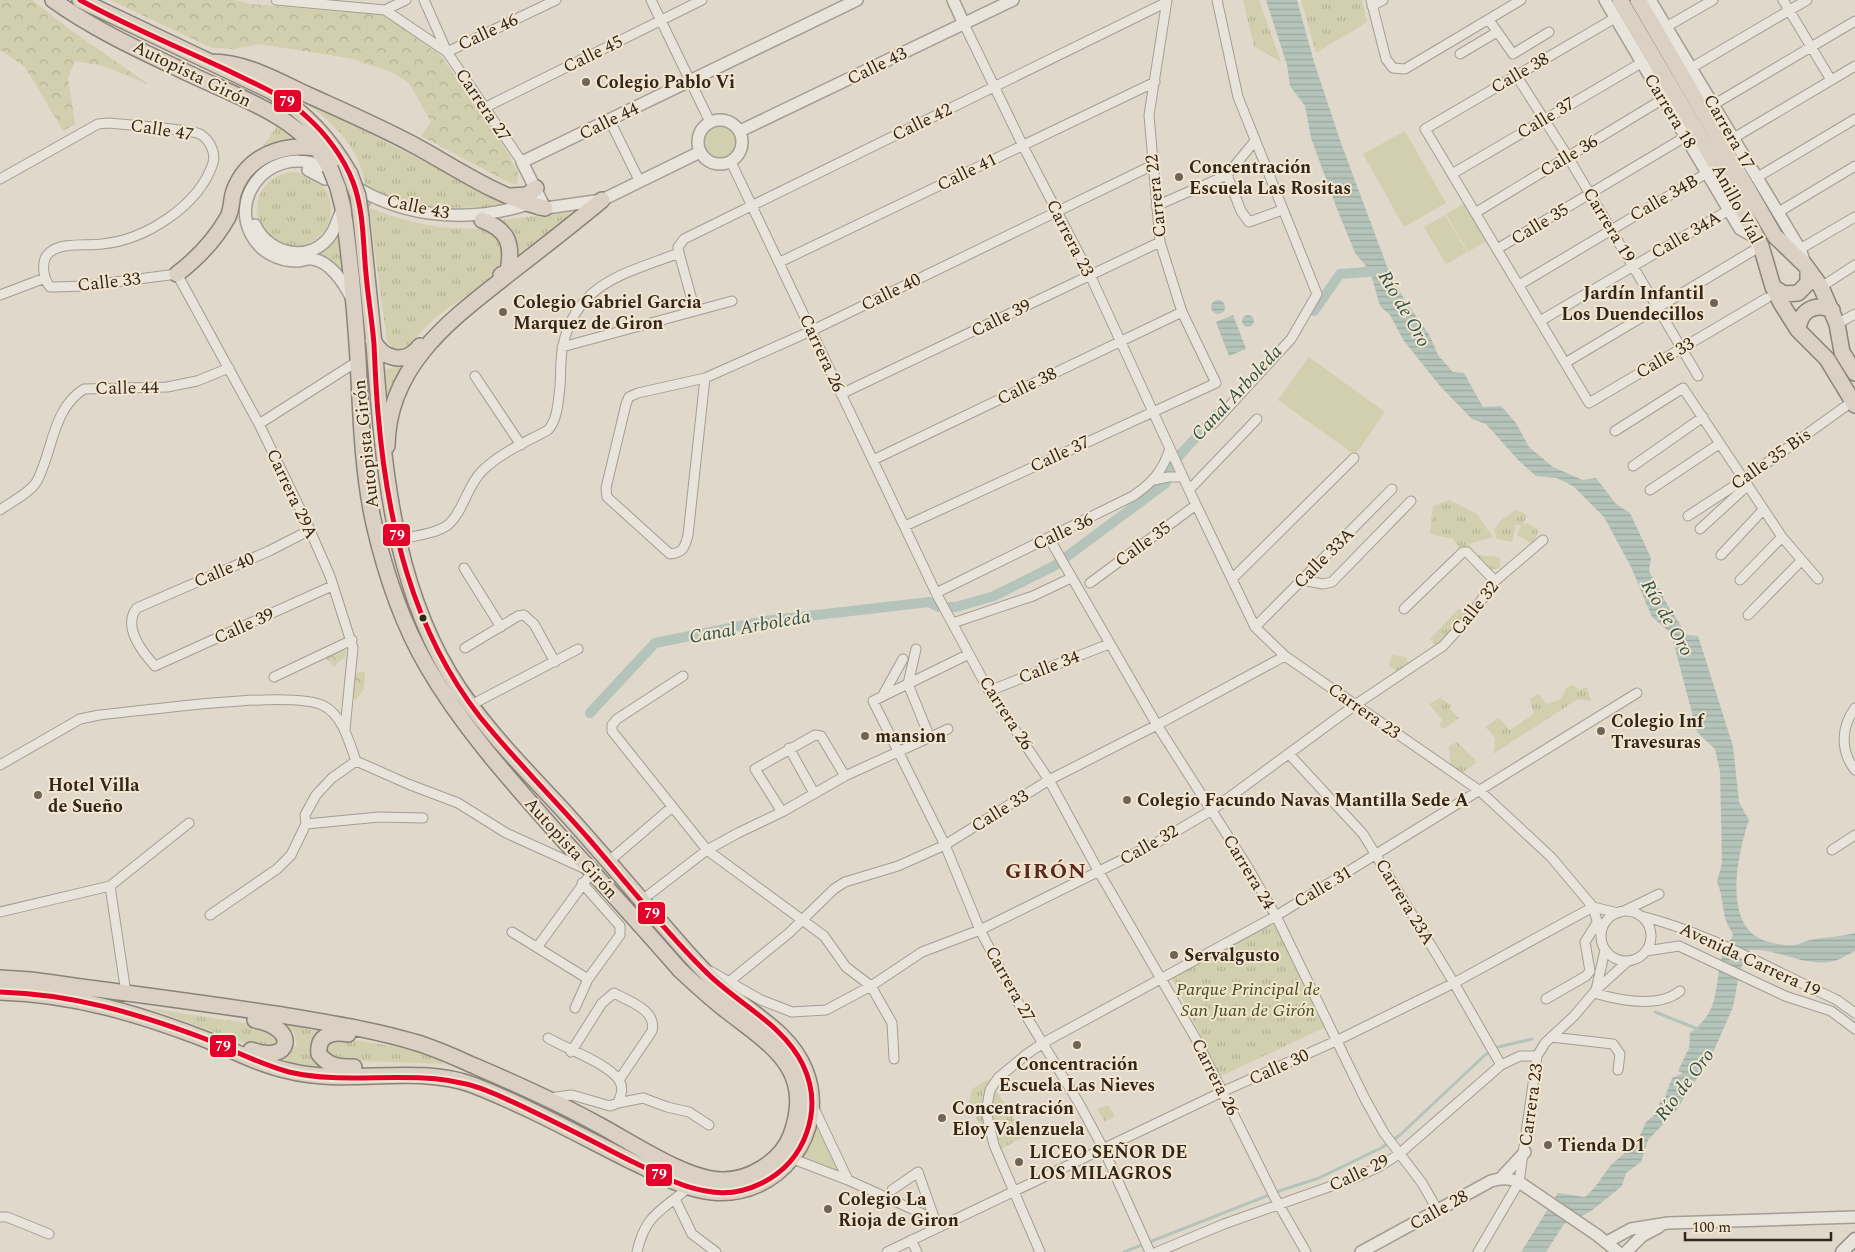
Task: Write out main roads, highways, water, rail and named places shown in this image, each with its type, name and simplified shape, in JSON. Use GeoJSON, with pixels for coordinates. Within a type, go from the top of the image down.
{"type":"FeatureCollection","features":[{"type":"Feature","properties":{"kind":"highway","name":"Autopista Girón"},"geometry":{"type":"LineString","coordinates":[[53,0],[75,16],[155,58],[280,117],[316,148],[328,174],[338,188],[343,208],[352,268],[362,440],[374,523],[390,581],[410,632],[426,665],[477,739],[587,877],[704,993],[780,1053],[790,1067],[796,1082],[798,1109],[789,1140],[776,1157],[762,1168],[748,1176],[720,1180],[706,1178],[677,1167],[549,1098],[414,1042],[370,1029],[152,996]]}},
{"type":"Feature","properties":{"kind":"highway","name":"Autopista Girón"},"geometry":{"type":"LineString","coordinates":[[80,0],[271,91],[291,103],[325,135],[350,174],[358,196],[373,340],[378,416],[387,477],[397,540],[425,626],[450,674],[471,705],[504,747],[699,966],[733,998],[790,1044],[806,1071],[813,1106],[802,1147],[793,1159],[772,1178],[741,1192],[720,1193],[689,1187],[495,1094],[464,1082],[429,1077],[317,1076],[290,1072],[259,1062],[157,1021]]}},
{"type":"Feature","properties":{"kind":"highway","name":"Anillo Víal"},"geometry":{"type":"LineString","coordinates":[[1620,0],[1760,243],[1770,292],[1798,330],[1827,359],[1854,403]]}},
{"type":"Feature","properties":{"kind":"highway","name":"Anillo Víal"},"geometry":{"type":"LineString","coordinates":[[1638,0],[1775,236],[1807,267],[1821,287],[1834,317],[1842,352],[1855,373]]}},
{"type":"Feature","properties":{"kind":"highway"},"geometry":{"type":"LineString","coordinates":[[210,62],[229,62],[264,74],[404,140],[511,196],[528,204],[546,208]]}},
{"type":"Feature","properties":{"kind":"highway"},"geometry":{"type":"LineString","coordinates":[[177,274],[193,262],[219,231],[230,214],[234,190],[240,178],[252,164],[268,153],[279,149],[304,146],[316,148]]}},
{"type":"Feature","properties":{"kind":"highway"},"geometry":{"type":"LineString","coordinates":[[511,196],[527,195],[536,188]]}},
{"type":"Feature","properties":{"kind":"highway"},"geometry":{"type":"LineString","coordinates":[[387,477],[387,440],[395,403],[410,368],[421,352],[442,329],[464,310],[602,200]]}},
{"type":"Feature","properties":{"kind":"highway"},"geometry":{"type":"LineString","coordinates":[[373,340],[383,354],[398,358],[407,357],[414,353],[429,333],[453,310],[480,289],[508,271],[511,257],[507,238],[494,225],[482,220]]}},
{"type":"Feature","properties":{"kind":"highway"},"geometry":{"type":"LineString","coordinates":[[1770,292],[1798,293],[1808,283],[1807,267]]}},
{"type":"Feature","properties":{"kind":"highway"},"geometry":{"type":"LineString","coordinates":[[1798,330],[1799,323],[1806,312],[1818,306],[1834,317]]}},
{"type":"Feature","properties":{"kind":"highway"},"geometry":{"type":"LineString","coordinates":[[0,978],[152,996],[176,1006],[268,1022],[279,1028],[285,1041],[282,1048],[276,1053],[265,1054],[178,1023],[157,1021],[96,1003],[34,993],[0,992]]}},
{"type":"Feature","properties":{"kind":"highway"},"geometry":{"type":"LineString","coordinates":[[414,1042],[397,1043],[340,1032],[329,1034],[319,1042],[319,1054],[324,1061],[336,1067],[443,1072],[464,1082]]}},
{"type":"Feature","properties":{"kind":"main road"},"geometry":{"type":"LineString","coordinates":[[1842,1252],[1855,1239]]}},
{"type":"Feature","properties":{"kind":"water","name":"Río de Oro"},"geometry":{"type":"Polygon","coordinates":[[[1266,0],[1297,0],[1314,62],[1341,143],[1388,269],[1404,299],[1430,336],[1438,355],[1453,372],[1464,373],[1483,407],[1501,406],[1516,423],[1529,447],[1553,467],[1583,480],[1596,478],[1616,504],[1630,513],[1651,558],[1649,571],[1667,604],[1687,635],[1698,636],[1733,746],[1739,802],[1749,820],[1741,851],[1737,889],[1738,907],[1744,922],[1754,935],[1769,942],[1786,945],[1795,945],[1810,940],[1855,933],[1855,951],[1829,962],[1819,963],[1768,951],[1747,950],[1739,975],[1733,1007],[1711,1057],[1675,1112],[1648,1140],[1641,1162],[1626,1173],[1622,1186],[1590,1212],[1564,1224],[1546,1252],[1521,1252],[1558,1193],[1585,1197],[1595,1187],[1610,1166],[1637,1142],[1646,1122],[1657,1113],[1660,1102],[1665,1097],[1672,1078],[1683,1073],[1678,1071],[1689,1048],[1690,1033],[1704,1020],[1712,1007],[1720,964],[1726,945],[1732,938],[1733,933],[1726,921],[1717,882],[1722,863],[1720,771],[1715,749],[1697,732],[1671,633],[1652,617],[1631,567],[1604,517],[1573,486],[1557,478],[1536,476],[1519,461],[1486,424],[1472,419],[1440,386],[1404,341],[1390,315],[1380,306],[1370,271],[1355,253],[1337,209],[1311,138],[1305,106],[1290,86],[1287,65],[1266,0]]]}},
{"type":"Feature","properties":{"kind":"water"},"geometry":{"type":"Polygon","coordinates":[[[1215,300],[1221,300],[1225,307],[1221,314],[1215,314],[1211,310],[1211,304],[1215,300]]]}},
{"type":"Feature","properties":{"kind":"water"},"geometry":{"type":"Polygon","coordinates":[[[1233,315],[1246,349],[1229,356],[1216,322],[1233,315]]]}},
{"type":"Feature","properties":{"kind":"water"},"geometry":{"type":"Polygon","coordinates":[[[1246,315],[1250,315],[1254,321],[1250,327],[1246,327],[1242,323],[1242,319],[1246,315]]]}},
{"type":"Feature","properties":{"kind":"waterway","name":"Canal Arboleda"},"geometry":{"type":"LineString","coordinates":[[1314,311],[1340,274],[1380,271]]}},
{"type":"Feature","properties":{"kind":"waterway","name":"Canal Arboleda"},"geometry":{"type":"LineString","coordinates":[[1179,456],[1217,414]]}},
{"type":"Feature","properties":{"kind":"waterway","name":"Canal Arboleda"},"geometry":{"type":"LineString","coordinates":[[1169,472],[1172,464]]}},
{"type":"Feature","properties":{"kind":"waterway","name":"Canal Arboleda"},"geometry":{"type":"LineString","coordinates":[[950,607],[994,596],[1054,566],[1166,483]]}},
{"type":"Feature","properties":{"kind":"waterway","name":"Canal Arboleda"},"geometry":{"type":"LineString","coordinates":[[590,713],[655,643],[765,621],[929,602],[939,607]]}},
{"type":"Feature","properties":{"kind":"waterway"},"geometry":{"type":"LineString","coordinates":[[1655,1012],[1698,1029]]}},
{"type":"Feature","properties":{"kind":"waterway"},"geometry":{"type":"LineString","coordinates":[[1124,1252],[1282,1190],[1319,1178],[1381,1148],[1400,1135],[1485,1055],[1498,1047],[1532,1039]]}},
{"type":"Feature","properties":{"kind":"tunnel"},"geometry":{"type":"LineString","coordinates":[[335,185],[371,204]]}},
{"type":"Feature","properties":{"kind":"place","name":"Colegio Pablo Vi"},"geometry":{"type":"Point","coordinates":[586,82]}},
{"type":"Feature","properties":{"kind":"place","name":"Concentración Escuela Las Rositas"},"geometry":{"type":"Point","coordinates":[1179,177]}},
{"type":"Feature","properties":{"kind":"place","name":"Jardín Infantil Los Duendecillos"},"geometry":{"type":"Point","coordinates":[1714,303]}},
{"type":"Feature","properties":{"kind":"place","name":"Colegio Gabriel Garcia Marquez de Giron"},"geometry":{"type":"Point","coordinates":[503,312]}},
{"type":"Feature","properties":{"kind":"place","name":"Colegio Inf Travesuras"},"geometry":{"type":"Point","coordinates":[1601,731]}},
{"type":"Feature","properties":{"kind":"place","name":"mansion"},"geometry":{"type":"Point","coordinates":[865,736]}},
{"type":"Feature","properties":{"kind":"place","name":"Hotel Villa de Sueño"},"geometry":{"type":"Point","coordinates":[38,795]}},
{"type":"Feature","properties":{"kind":"place","name":"Colegio Facundo Navas Mantilla Sede A"},"geometry":{"type":"Point","coordinates":[1127,800]}},
{"type":"Feature","properties":{"kind":"place","name":"Servalgusto"},"geometry":{"type":"Point","coordinates":[1174,955]}},
{"type":"Feature","properties":{"kind":"place","name":"Concentración Escuela Las Nieves"},"geometry":{"type":"Point","coordinates":[1077,1045]}},
{"type":"Feature","properties":{"kind":"place","name":"Concentración Eloy Valenzuela"},"geometry":{"type":"Point","coordinates":[942,1118]}},
{"type":"Feature","properties":{"kind":"place","name":"Tienda D1"},"geometry":{"type":"Point","coordinates":[1548,1145]}},
{"type":"Feature","properties":{"kind":"place","name":"LICEO SEÑOR DE LOS MILAGROS"},"geometry":{"type":"Point","coordinates":[1019,1162]}},
{"type":"Feature","properties":{"kind":"place","name":"Colegio La Rioja de Giron"},"geometry":{"type":"Point","coordinates":[828,1209]}},
{"type":"Feature","properties":{"kind":"district","name":"GIRÓN"},"geometry":{"type":"Point","coordinates":[1046,871]}},
{"type":"Feature","properties":{"kind":"park label","name":"Parque Principal de San Juan de Girón"},"geometry":{"type":"Point","coordinates":[1248,1000]}}]}
